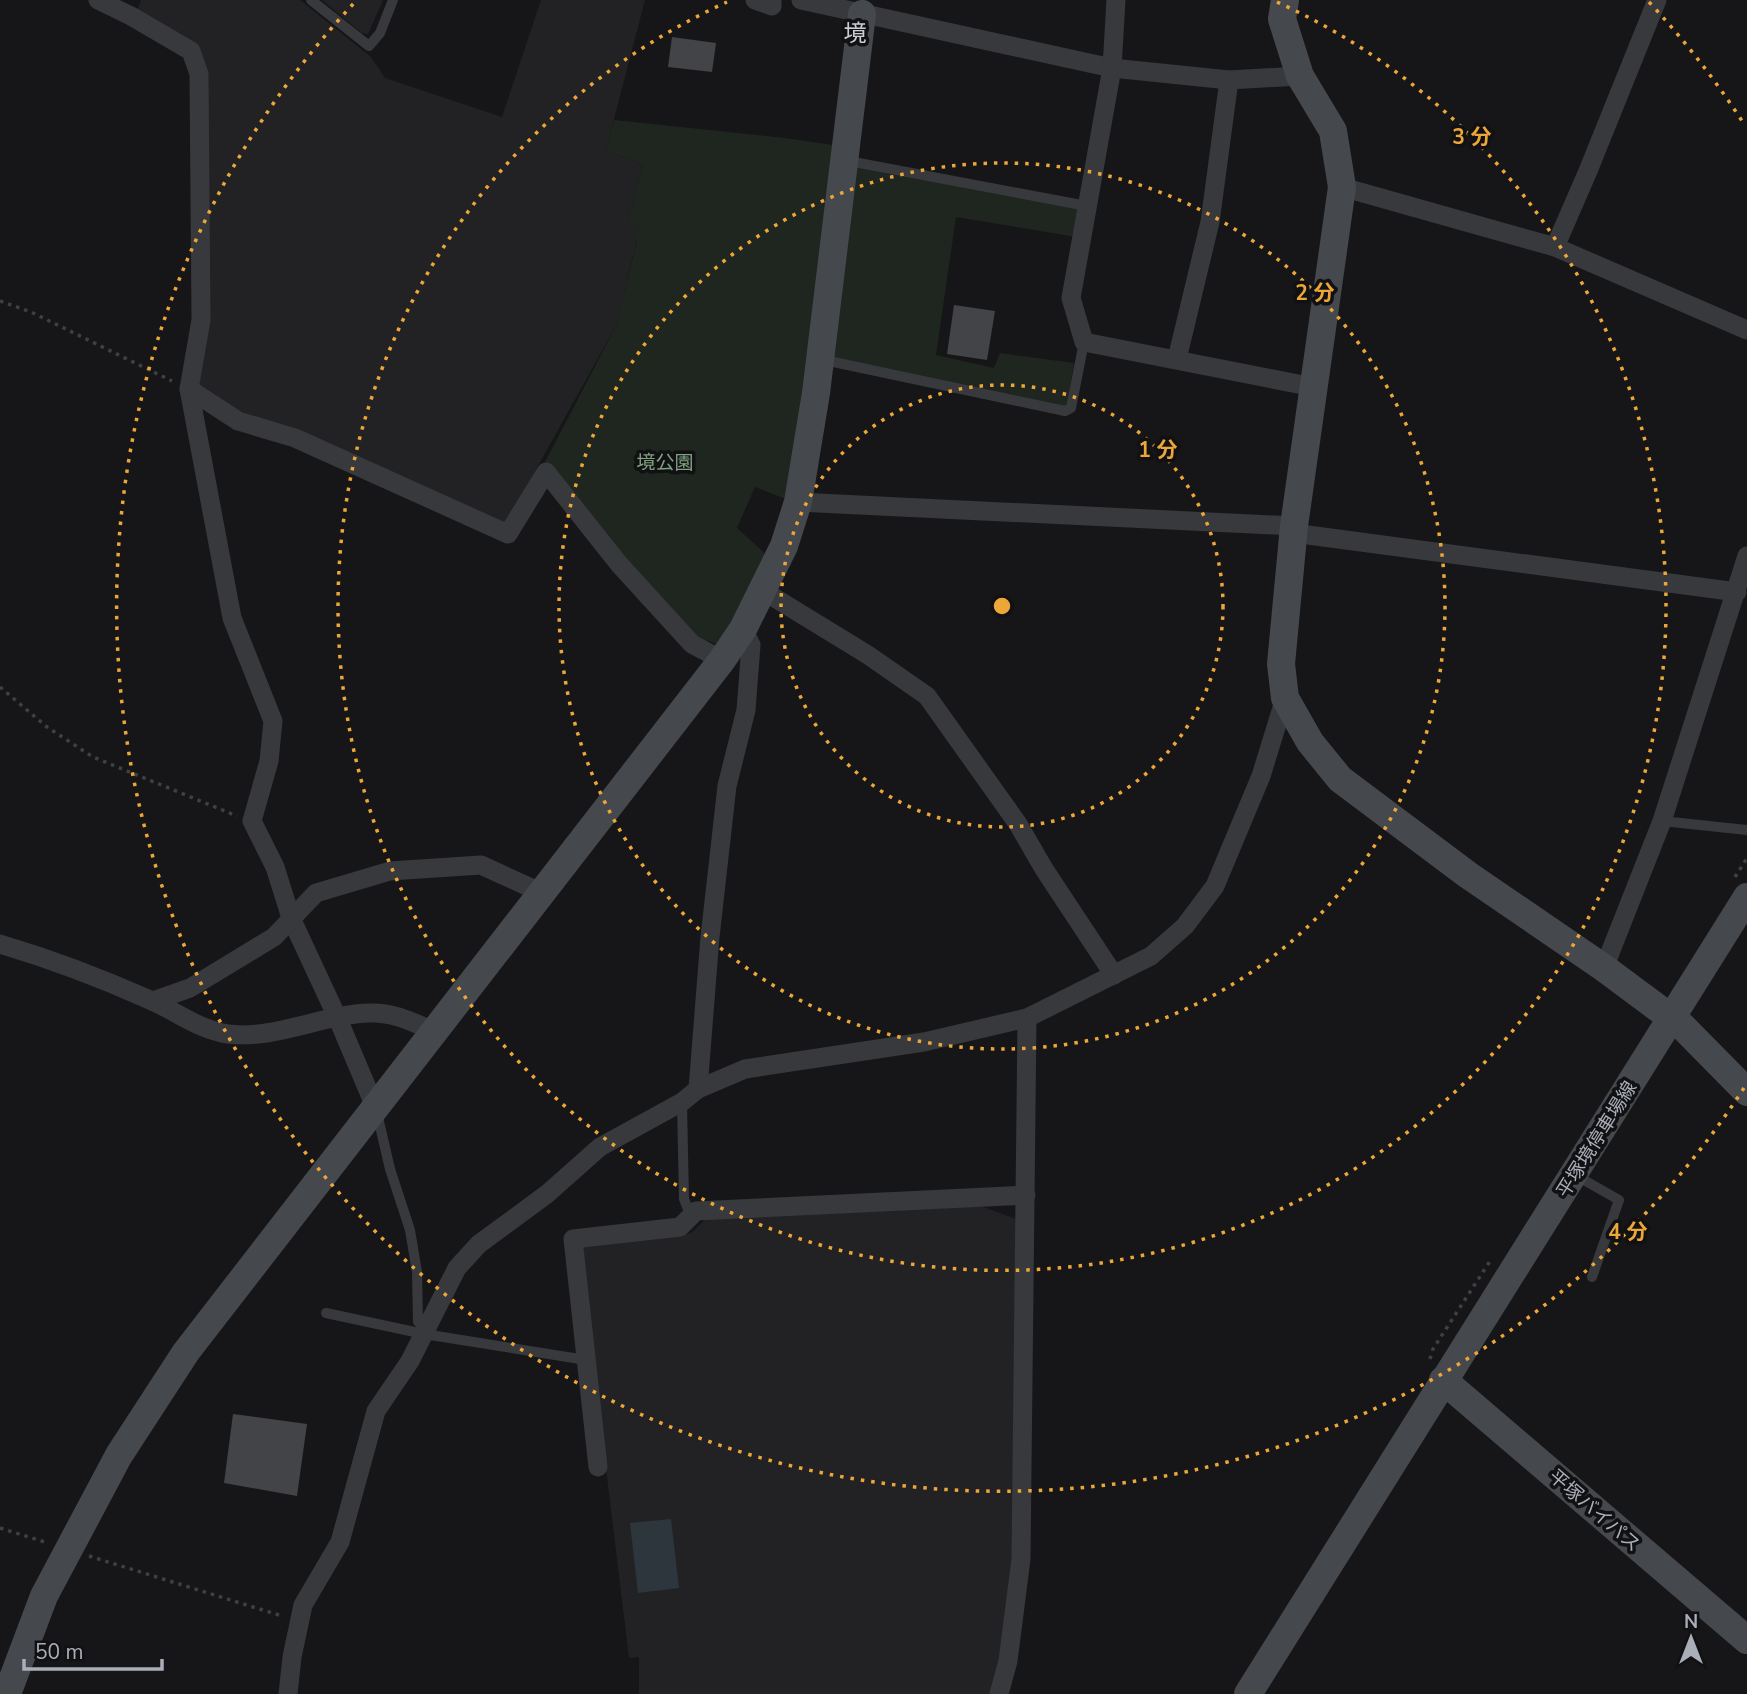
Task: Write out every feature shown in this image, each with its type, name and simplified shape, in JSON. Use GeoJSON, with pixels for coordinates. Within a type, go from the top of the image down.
{"type":"FeatureCollection","features":[{"type":"Feature","properties":{"kind":"street"},"geometry":{"type":"LineString","coordinates":[[98,0],[129,7],[191,51],[199,74],[201,320],[189,389],[232,618],[273,721],[269,761],[252,821],[275,867],[291,918],[338,1018],[376,1109]]}},
{"type":"Feature","properties":{"kind":"street"},"geometry":{"type":"LineString","coordinates":[[755,0],[772,6],[772,0]]}},
{"type":"Feature","properties":{"kind":"street"},"geometry":{"type":"LineString","coordinates":[[801,0],[863,7],[1112,68],[1229,80],[1300,76]]}},
{"type":"Feature","properties":{"kind":"street"},"geometry":{"type":"LineString","coordinates":[[1116,0],[1112,68],[1071,298],[1084,342],[1313,387]]}},
{"type":"Feature","properties":{"kind":"street"},"geometry":{"type":"LineString","coordinates":[[1285,0],[1283,19],[1300,76],[1333,131],[1342,187],[1294,530],[1281,664],[1286,698],[1310,742],[1340,779],[1468,874],[1672,1018],[1747,1092]]}},
{"type":"Feature","properties":{"kind":"street"},"geometry":{"type":"LineString","coordinates":[[1555,247],[1657,0]]}},
{"type":"Feature","properties":{"kind":"street"},"geometry":{"type":"LineString","coordinates":[[6,1683],[44,1596],[119,1455],[186,1352],[436,1032],[743,629],[784,546],[798,502],[820,360],[863,7]]}},
{"type":"Feature","properties":{"kind":"street"},"geometry":{"type":"LineString","coordinates":[[1177,359],[1210,222],[1229,80]]}},
{"type":"Feature","properties":{"kind":"street"},"geometry":{"type":"LineString","coordinates":[[1342,187],[1555,247],[1747,330]]}},
{"type":"Feature","properties":{"kind":"street"},"geometry":{"type":"LineString","coordinates":[[189,389],[238,421],[295,439],[509,534],[546,472],[619,564],[692,644],[722,660]]}},
{"type":"Feature","properties":{"kind":"street"},"geometry":{"type":"LineString","coordinates":[[798,502],[1294,530],[1737,592]]}},
{"type":"Feature","properties":{"kind":"street"},"geometry":{"type":"LineString","coordinates":[[1604,968],[1662,821],[1747,556]]}},
{"type":"Feature","properties":{"kind":"street"},"geometry":{"type":"LineString","coordinates":[[762,590],[927,695],[1018,824],[1044,869],[1114,975]]}},
{"type":"Feature","properties":{"kind":"street"},"geometry":{"type":"LineString","coordinates":[[698,1089],[710,937],[727,786],[746,710],[751,645],[743,629]]}},
{"type":"Feature","properties":{"kind":"street"},"geometry":{"type":"LineString","coordinates":[[288,1694],[292,1657],[303,1605],[340,1542],[376,1411],[410,1361],[457,1268],[479,1244],[547,1194],[600,1147],[681,1102],[698,1089],[746,1069],[924,1042],[1027,1018],[1151,957],[1185,926],[1215,886],[1261,776],[1286,698]]}},
{"type":"Feature","properties":{"kind":"street"},"geometry":{"type":"LineString","coordinates":[[153,1001],[190,988],[274,937],[316,893],[390,870],[481,865],[542,893]]}},
{"type":"Feature","properties":{"kind":"street","name":"平塚境停車場線"},"geometry":{"type":"LineString","coordinates":[[1248,1694],[1747,897]]}},
{"type":"Feature","properties":{"kind":"street"},"geometry":{"type":"LineString","coordinates":[[0,944],[61,962],[153,1001],[204,1028],[227,1034],[252,1034],[369,1013],[397,1016],[436,1032]]}},
{"type":"Feature","properties":{"kind":"street"},"geometry":{"type":"LineString","coordinates":[[999,1694],[1009,1661],[1021,1559],[1027,1018]]}},
{"type":"Feature","properties":{"kind":"street"},"geometry":{"type":"LineString","coordinates":[[598,1467],[573,1239],[680,1227],[696,1211],[1026,1195]]}},
{"type":"Feature","properties":{"kind":"street","name":"平塚バイパス"},"geometry":{"type":"LineString","coordinates":[[1443,1380],[1747,1640]]}},
{"type":"Feature","properties":{"kind":"lane"},"geometry":{"type":"LineString","coordinates":[[311,0],[369,46],[380,33],[393,0]]}},
{"type":"Feature","properties":{"kind":"lane"},"geometry":{"type":"LineString","coordinates":[[844,160],[1087,206]]}},
{"type":"Feature","properties":{"kind":"lane"},"geometry":{"type":"LineString","coordinates":[[820,360],[1065,411],[1071,408],[1084,342]]}},
{"type":"Feature","properties":{"kind":"lane"},"geometry":{"type":"LineString","coordinates":[[1662,821],[1747,830]]}},
{"type":"Feature","properties":{"kind":"lane"},"geometry":{"type":"LineString","coordinates":[[681,1102],[684,1199],[691,1217]]}},
{"type":"Feature","properties":{"kind":"lane"},"geometry":{"type":"LineString","coordinates":[[376,1109],[390,1169],[410,1230],[417,1272],[418,1322],[425,1331]]}},
{"type":"Feature","properties":{"kind":"lane"},"geometry":{"type":"LineString","coordinates":[[1574,1174],[1619,1200],[1592,1277]]}},
{"type":"Feature","properties":{"kind":"lane"},"geometry":{"type":"LineString","coordinates":[[326,1313],[586,1360]]}},
{"type":"Feature","properties":{"kind":"path"},"geometry":{"type":"LineString","coordinates":[[0,301],[31,312],[189,389]]}},
{"type":"Feature","properties":{"kind":"path"},"geometry":{"type":"LineString","coordinates":[[0,687],[47,727],[93,757],[252,821]]}},
{"type":"Feature","properties":{"kind":"path"},"geometry":{"type":"LineString","coordinates":[[0,1528],[300,1622]]}},
{"type":"Feature","properties":{"kind":"shaded area"},"geometry":{"type":"Polygon","coordinates":[[[141,0],[300,0],[371,57],[385,78],[502,117],[541,0],[645,0],[606,150],[643,165],[628,218],[637,240],[616,326],[505,525],[242,414],[199,385],[205,67],[137,11],[141,0]]]}},
{"type":"Feature","properties":{"kind":"shaded area"},"geometry":{"type":"Polygon","coordinates":[[[322,0],[383,0],[368,34],[362,33],[322,0]]]}},
{"type":"Feature","properties":{"kind":"shaded area"},"geometry":{"type":"Polygon","coordinates":[[[981,1206],[1016,1219],[1017,1528],[1005,1646],[993,1694],[639,1694],[639,1657],[629,1658],[579,1246],[682,1235],[691,1233],[707,1218],[981,1206]]]}},
{"type":"Feature","properties":{"kind":"shaded area"},"geometry":{"type":"Polygon","coordinates":[[[671,1519],[679,1588],[638,1593],[630,1523],[671,1519]]]}},
{"type":"Feature","properties":{"kind":"green space","name":"境公園"},"geometry":{"type":"Polygon","coordinates":[[[614,120],[833,145],[791,501],[755,487],[737,528],[770,558],[722,646],[693,635],[545,462],[616,326],[637,241],[628,218],[643,165],[606,150],[614,120]]]}},
{"type":"Feature","properties":{"kind":"green space"},"geometry":{"type":"Polygon","coordinates":[[[851,167],[1083,209],[1076,237],[956,217],[936,355],[994,368],[1000,353],[1074,363],[1067,405],[1062,407],[830,358],[851,167]]]}},
{"type":"Feature","properties":{"kind":"building"},"geometry":{"type":"Polygon","coordinates":[[[672,37],[716,43],[712,72],[668,67],[672,37]]]}},
{"type":"Feature","properties":{"kind":"building"},"geometry":{"type":"Polygon","coordinates":[[[954,305],[995,311],[987,360],[947,354],[954,305]]]}},
{"type":"Feature","properties":{"kind":"building"},"geometry":{"type":"Polygon","coordinates":[[[233,1414],[307,1424],[297,1496],[224,1483],[233,1414]]]}},
{"type":"Feature","properties":{"kind":"district","name":"境"},"geometry":{"type":"Point","coordinates":[855,33]}}]}
